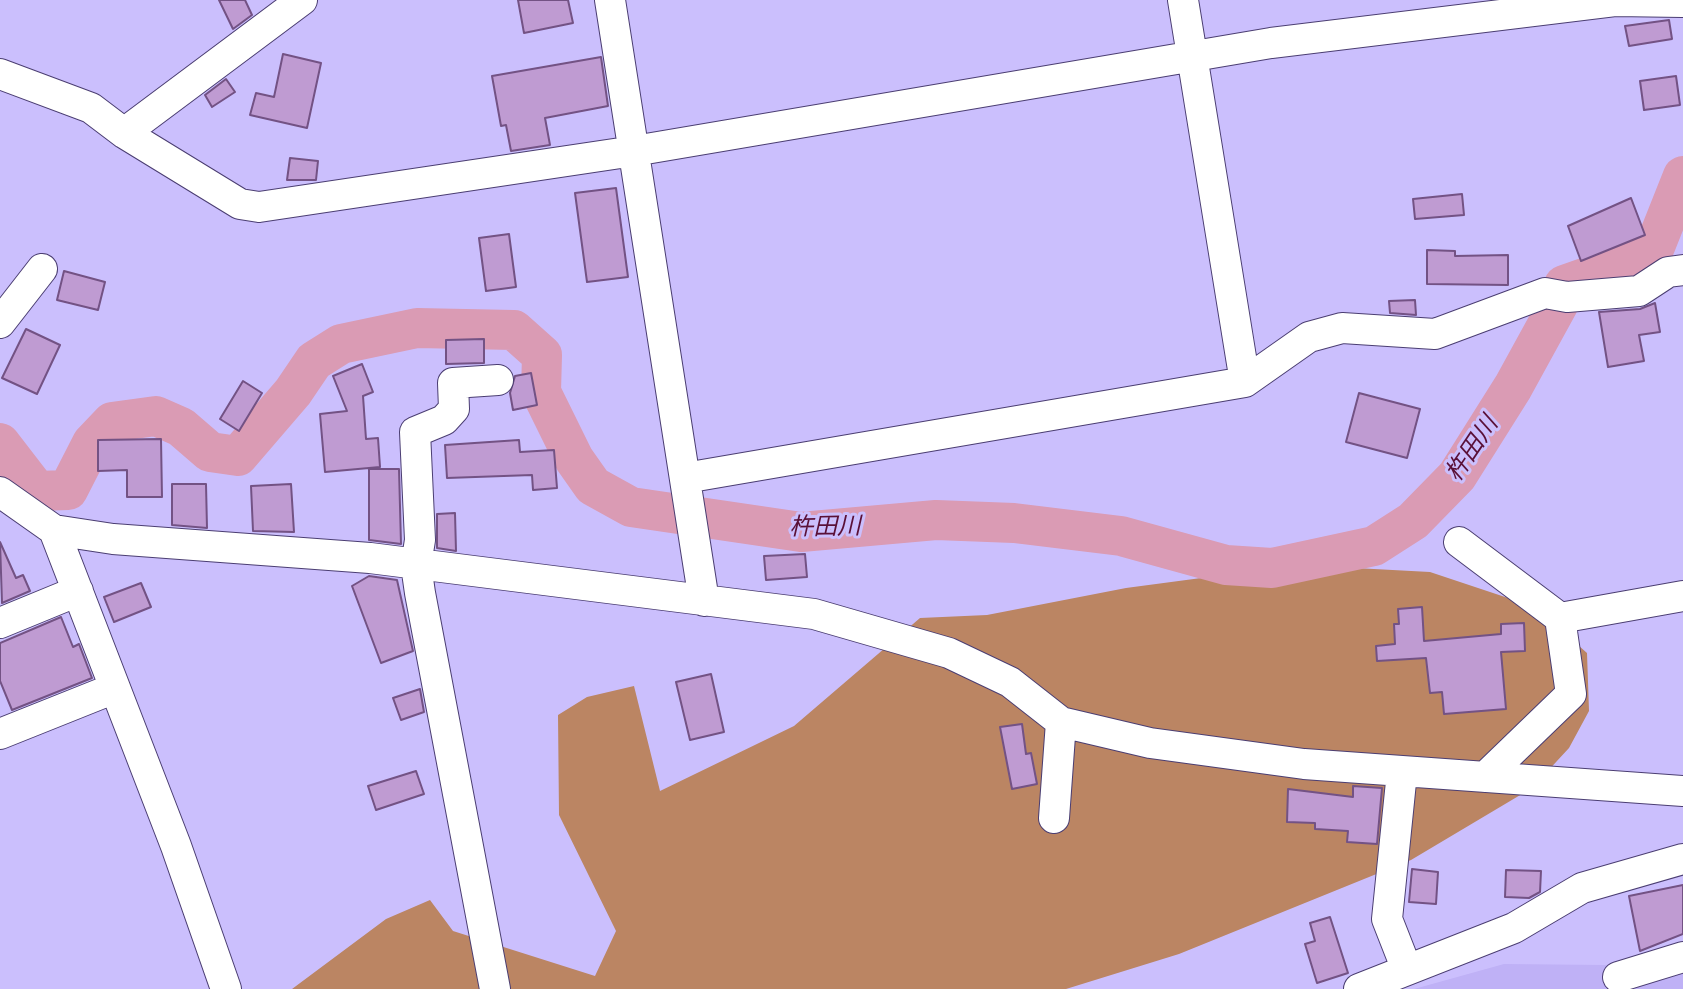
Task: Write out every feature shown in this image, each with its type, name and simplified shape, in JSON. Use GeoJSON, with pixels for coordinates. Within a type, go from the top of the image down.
{"type":"FeatureCollection","features":[{"type":"Feature","properties":{"kind":"street"},"geometry":{"type":"LineString","coordinates":[[124,133],[302,0]]}},
{"type":"Feature","properties":{"kind":"street"},"geometry":{"type":"LineString","coordinates":[[610,0],[704,601]]}},
{"type":"Feature","properties":{"kind":"street"},"geometry":{"type":"LineString","coordinates":[[1183,0],[1245,382]]}},
{"type":"Feature","properties":{"kind":"street"},"geometry":{"type":"LineString","coordinates":[[0,74],[91,108],[124,133],[240,204],[259,207],[634,151],[1193,59],[1271,43],[1615,1],[1683,2]]}},
{"type":"Feature","properties":{"kind":"street"},"geometry":{"type":"LineString","coordinates":[[0,323],[42,269]]}},
{"type":"Feature","properties":{"kind":"street"},"geometry":{"type":"LineString","coordinates":[[688,502],[1245,382],[1309,337],[1342,328],[1435,334],[1545,293],[1560,296],[1639,291],[1668,272],[1683,270]]}},
{"type":"Feature","properties":{"kind":"street"},"geometry":{"type":"LineString","coordinates":[[495,989],[444,732],[416,565],[420,540],[415,432],[444,420],[454,409],[453,383],[498,380]]}},
{"type":"Feature","properties":{"kind":"street"},"geometry":{"type":"LineString","coordinates":[[0,492],[54,530],[113,539],[370,558],[814,614],[949,653],[1010,682],[1061,722],[1150,743],[1402,772],[1683,791]]}},
{"type":"Feature","properties":{"kind":"street"},"geometry":{"type":"LineString","coordinates":[[54,530],[226,989]]}},
{"type":"Feature","properties":{"kind":"street"},"geometry":{"type":"LineString","coordinates":[[1459,542],[1560,618],[1571,694],[1485,777]]}},
{"type":"Feature","properties":{"kind":"street"},"geometry":{"type":"LineString","coordinates":[[0,623],[78,591]]}},
{"type":"Feature","properties":{"kind":"street"},"geometry":{"type":"LineString","coordinates":[[1560,618],[1683,596]]}},
{"type":"Feature","properties":{"kind":"street"},"geometry":{"type":"LineString","coordinates":[[0,734],[115,688]]}},
{"type":"Feature","properties":{"kind":"street"},"geometry":{"type":"LineString","coordinates":[[1054,818],[1061,722]]}},
{"type":"Feature","properties":{"kind":"street"},"geometry":{"type":"LineString","coordinates":[[1402,772],[1387,919],[1407,970]]}},
{"type":"Feature","properties":{"kind":"street"},"geometry":{"type":"LineString","coordinates":[[1359,989],[1514,928],[1582,888],[1683,859]]}},
{"type":"Feature","properties":{"kind":"street"},"geometry":{"type":"LineString","coordinates":[[1618,977],[1683,957]]}},
{"type":"Feature","properties":{"kind":"shaded area"},"geometry":{"type":"Polygon","coordinates":[[[1299,565],[1430,572],[1535,607],[1587,653],[1589,711],[1569,748],[1532,788],[1411,860],[1179,954],[1066,989],[292,989],[386,919],[430,900],[453,931],[595,976],[616,931],[559,815],[558,715],[587,697],[634,686],[660,791],[794,726],[920,618],[987,615],[1126,588],[1299,565]]]}},
{"type":"Feature","properties":{"kind":"shaded area"},"geometry":{"type":"Polygon","coordinates":[[[1683,944],[1683,989],[1414,989],[1504,964],[1606,965],[1683,944]]]}},
{"type":"Feature","properties":{"kind":"building"},"geometry":{"type":"Polygon","coordinates":[[[219,0],[245,0],[252,15],[233,29],[219,0]]]}},
{"type":"Feature","properties":{"kind":"building"},"geometry":{"type":"Polygon","coordinates":[[[518,0],[568,0],[573,23],[524,33],[518,0]]]}},
{"type":"Feature","properties":{"kind":"building"},"geometry":{"type":"Polygon","coordinates":[[[1669,20],[1672,39],[1629,46],[1625,26],[1669,20]]]}},
{"type":"Feature","properties":{"kind":"building"},"geometry":{"type":"Polygon","coordinates":[[[283,54],[321,63],[307,128],[250,115],[256,93],[274,97],[283,54]]]}},
{"type":"Feature","properties":{"kind":"building"},"geometry":{"type":"Polygon","coordinates":[[[601,57],[608,106],[545,118],[550,145],[511,151],[506,125],[501,126],[492,76],[601,57]]]}},
{"type":"Feature","properties":{"kind":"building"},"geometry":{"type":"Polygon","coordinates":[[[1676,76],[1680,105],[1644,110],[1640,81],[1676,76]]]}},
{"type":"Feature","properties":{"kind":"building"},"geometry":{"type":"Polygon","coordinates":[[[226,79],[235,92],[212,107],[205,95],[226,79]]]}},
{"type":"Feature","properties":{"kind":"building"},"geometry":{"type":"Polygon","coordinates":[[[290,158],[318,161],[316,180],[287,180],[290,158]]]}},
{"type":"Feature","properties":{"kind":"building"},"geometry":{"type":"Polygon","coordinates":[[[616,188],[628,277],[587,282],[575,193],[616,188]]]}},
{"type":"Feature","properties":{"kind":"building"},"geometry":{"type":"Polygon","coordinates":[[[1462,194],[1464,215],[1415,219],[1413,199],[1462,194]]]}},
{"type":"Feature","properties":{"kind":"building"},"geometry":{"type":"Polygon","coordinates":[[[1631,198],[1645,235],[1581,261],[1568,226],[1631,198]]]}},
{"type":"Feature","properties":{"kind":"building"},"geometry":{"type":"Polygon","coordinates":[[[509,234],[516,287],[486,291],[479,238],[509,234]]]}},
{"type":"Feature","properties":{"kind":"building"},"geometry":{"type":"Polygon","coordinates":[[[1427,250],[1455,251],[1455,256],[1508,255],[1508,285],[1427,284],[1427,250]]]}},
{"type":"Feature","properties":{"kind":"building"},"geometry":{"type":"Polygon","coordinates":[[[64,271],[105,282],[98,310],[57,300],[64,271]]]}},
{"type":"Feature","properties":{"kind":"building"},"geometry":{"type":"Polygon","coordinates":[[[1415,300],[1416,315],[1390,313],[1389,301],[1415,300]]]}},
{"type":"Feature","properties":{"kind":"building"},"geometry":{"type":"Polygon","coordinates":[[[1655,303],[1660,332],[1639,335],[1644,361],[1608,367],[1599,312],[1640,309],[1655,303]]]}},
{"type":"Feature","properties":{"kind":"building"},"geometry":{"type":"Polygon","coordinates":[[[26,329],[60,345],[37,394],[2,378],[26,329]]]}},
{"type":"Feature","properties":{"kind":"building"},"geometry":{"type":"Polygon","coordinates":[[[484,339],[484,363],[446,364],[446,340],[484,339]]]}},
{"type":"Feature","properties":{"kind":"building"},"geometry":{"type":"Polygon","coordinates":[[[362,364],[373,392],[363,396],[366,439],[378,438],[380,467],[325,472],[320,414],[347,411],[333,376],[362,364]]]}},
{"type":"Feature","properties":{"kind":"building"},"geometry":{"type":"Polygon","coordinates":[[[531,373],[537,405],[513,410],[510,393],[515,376],[531,373]]]}},
{"type":"Feature","properties":{"kind":"building"},"geometry":{"type":"Polygon","coordinates":[[[243,381],[262,393],[239,431],[220,419],[243,381]]]}},
{"type":"Feature","properties":{"kind":"building"},"geometry":{"type":"Polygon","coordinates":[[[1359,393],[1420,409],[1407,458],[1346,442],[1359,393]]]}},
{"type":"Feature","properties":{"kind":"building"},"geometry":{"type":"Polygon","coordinates":[[[161,439],[162,497],[127,497],[127,470],[98,471],[98,440],[161,439]]]}},
{"type":"Feature","properties":{"kind":"building"},"geometry":{"type":"Polygon","coordinates":[[[519,440],[520,452],[554,450],[557,488],[533,490],[532,475],[447,478],[445,445],[519,440]]]}},
{"type":"Feature","properties":{"kind":"building"},"geometry":{"type":"Polygon","coordinates":[[[369,469],[399,469],[401,544],[369,540],[369,469]]]}},
{"type":"Feature","properties":{"kind":"building"},"geometry":{"type":"Polygon","coordinates":[[[172,484],[206,484],[207,528],[172,525],[172,484]]]}},
{"type":"Feature","properties":{"kind":"building"},"geometry":{"type":"Polygon","coordinates":[[[291,484],[294,532],[253,531],[251,486],[291,484]]]}},
{"type":"Feature","properties":{"kind":"building"},"geometry":{"type":"Polygon","coordinates":[[[455,513],[456,551],[437,548],[437,514],[455,513]]]}},
{"type":"Feature","properties":{"kind":"building"},"geometry":{"type":"Polygon","coordinates":[[[0,542],[16,578],[23,575],[30,591],[2,603],[0,542]]]}},
{"type":"Feature","properties":{"kind":"building"},"geometry":{"type":"Polygon","coordinates":[[[805,554],[807,577],[766,580],[764,556],[805,554]]]}},
{"type":"Feature","properties":{"kind":"building"},"geometry":{"type":"Polygon","coordinates":[[[369,576],[397,580],[413,651],[381,663],[352,586],[369,576]]]}},
{"type":"Feature","properties":{"kind":"building"},"geometry":{"type":"Polygon","coordinates":[[[141,583],[151,607],[114,622],[104,597],[141,583]]]}},
{"type":"Feature","properties":{"kind":"building"},"geometry":{"type":"Polygon","coordinates":[[[1422,607],[1424,641],[1501,634],[1501,624],[1524,623],[1525,651],[1501,652],[1506,709],[1444,714],[1442,692],[1430,693],[1426,658],[1377,661],[1376,646],[1395,644],[1394,624],[1399,624],[1398,609],[1422,607]]]}},
{"type":"Feature","properties":{"kind":"building"},"geometry":{"type":"Polygon","coordinates":[[[61,617],[73,647],[79,644],[92,678],[12,710],[0,681],[0,643],[61,617]]]}},
{"type":"Feature","properties":{"kind":"building"},"geometry":{"type":"Polygon","coordinates":[[[711,674],[724,732],[690,740],[676,682],[711,674]]]}},
{"type":"Feature","properties":{"kind":"building"},"geometry":{"type":"Polygon","coordinates":[[[420,689],[424,712],[401,720],[393,698],[420,689]]]}},
{"type":"Feature","properties":{"kind":"building"},"geometry":{"type":"Polygon","coordinates":[[[1022,724],[1026,754],[1031,753],[1037,784],[1012,789],[1000,727],[1022,724]]]}},
{"type":"Feature","properties":{"kind":"building"},"geometry":{"type":"Polygon","coordinates":[[[416,771],[424,794],[376,810],[368,786],[416,771]]]}},
{"type":"Feature","properties":{"kind":"building"},"geometry":{"type":"Polygon","coordinates":[[[1353,786],[1382,788],[1377,844],[1347,842],[1348,831],[1315,829],[1315,823],[1287,822],[1288,789],[1353,797],[1353,786]]]}},
{"type":"Feature","properties":{"kind":"building"},"geometry":{"type":"Polygon","coordinates":[[[1412,869],[1438,872],[1436,904],[1409,902],[1412,869]]]}},
{"type":"Feature","properties":{"kind":"building"},"geometry":{"type":"Polygon","coordinates":[[[1506,870],[1541,871],[1540,892],[1529,898],[1505,897],[1506,870]]]}},
{"type":"Feature","properties":{"kind":"building"},"geometry":{"type":"Polygon","coordinates":[[[1683,885],[1683,934],[1640,951],[1629,896],[1683,885]]]}},
{"type":"Feature","properties":{"kind":"building"},"geometry":{"type":"Polygon","coordinates":[[[1330,917],[1348,973],[1317,983],[1305,944],[1315,941],[1310,923],[1330,917]]]}},
{"type":"Feature","properties":{"kind":"waterway","name":"杵田川"},"geometry":{"type":"LineString","coordinates":[[0,443],[37,491],[68,490],[92,443],[112,422],[156,416],[181,427],[210,452],[238,456],[293,392],[314,361],[341,344],[417,328],[514,330],[542,355],[541,392],[574,459],[593,486],[631,507],[801,532],[936,520],[1014,523],[1121,536],[1226,565],[1272,568],[1374,546],[1413,521],[1457,476],[1513,387],[1558,305],[1564,285],[1652,254],[1683,176]]}}]}
